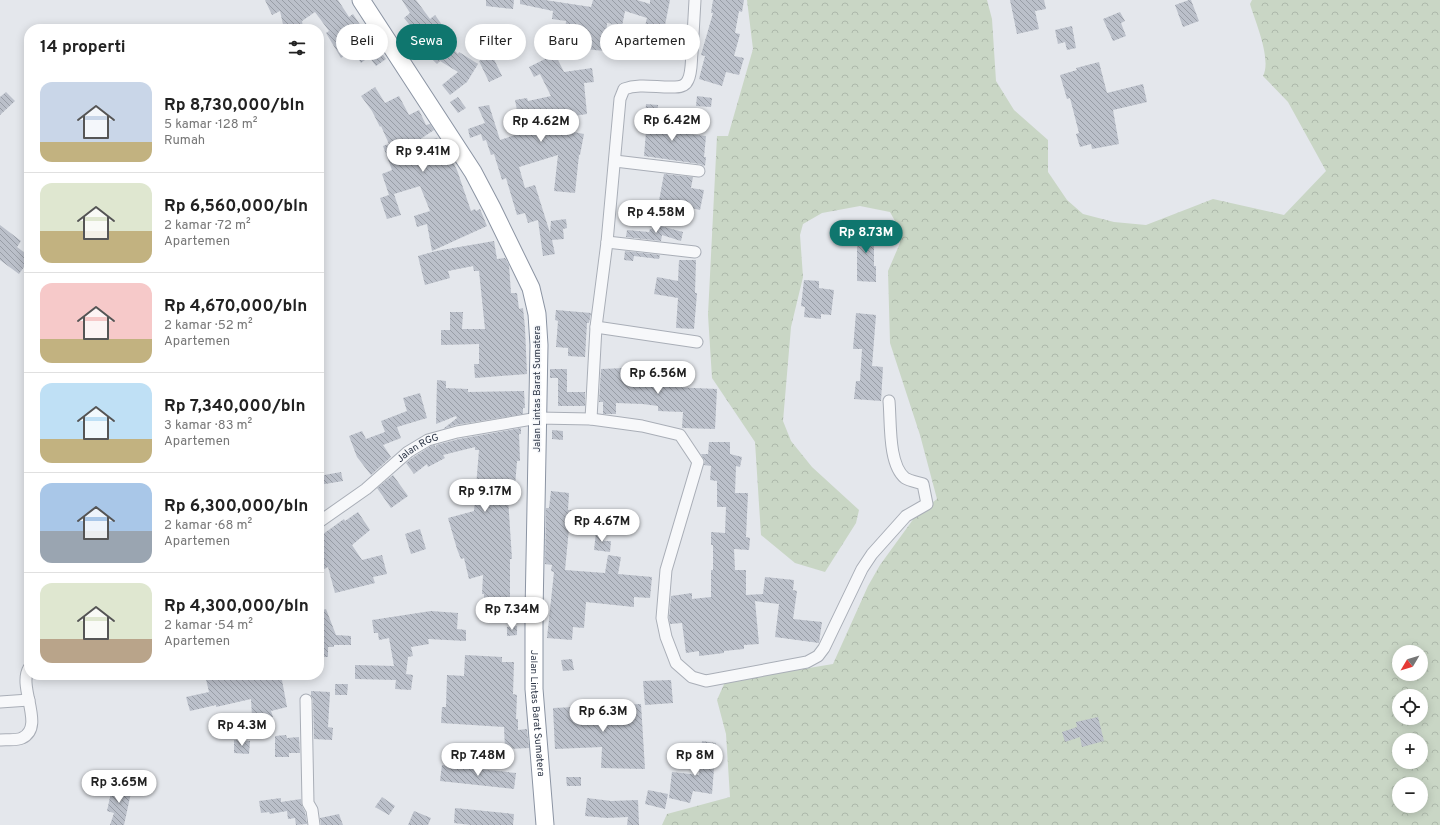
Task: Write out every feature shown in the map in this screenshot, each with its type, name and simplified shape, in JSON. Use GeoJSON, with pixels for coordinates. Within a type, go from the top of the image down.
{"type":"FeatureCollection","features":[{"type":"Feature","properties":{"kind":"highway","name":"Jalan Lintas Barat Sumatera"},"geometry":{"type":"LineString","coordinates":[[361,0],[473,172],[531,288],[537,314],[539,345],[534,689],[545,825]]}},
{"type":"Feature","properties":{"kind":"street"},"geometry":{"type":"LineString","coordinates":[[591,419],[596,327],[607,242],[620,99],[624,89],[633,86],[642,85],[678,88],[684,85],[688,80],[691,67],[695,0]]}},
{"type":"Feature","properties":{"kind":"street"},"geometry":{"type":"LineString","coordinates":[[615,161],[699,171]]}},
{"type":"Feature","properties":{"kind":"street"},"geometry":{"type":"LineString","coordinates":[[607,242],[695,252]]}},
{"type":"Feature","properties":{"kind":"street"},"geometry":{"type":"LineString","coordinates":[[596,327],[697,342]]}},
{"type":"Feature","properties":{"kind":"street","name":"Jalan RGG"},"geometry":{"type":"LineString","coordinates":[[324,518],[366,489],[408,452],[428,440],[457,432],[538,418],[591,419],[642,426],[680,435],[698,462],[666,570],[662,618],[666,637],[676,663],[692,677],[706,681],[807,662],[818,656],[824,648],[862,569],[872,554],[906,516],[927,504],[923,484],[907,479],[900,473],[897,467],[893,453],[889,401]]}},
{"type":"Feature","properties":{"kind":"street"},"geometry":{"type":"LineString","coordinates":[[0,740],[21,738],[30,730],[32,723],[26,680]]}},
{"type":"Feature","properties":{"kind":"street"},"geometry":{"type":"LineString","coordinates":[[0,702],[29,700]]}},
{"type":"Feature","properties":{"kind":"street"},"geometry":{"type":"LineString","coordinates":[[306,700],[308,803],[312,810],[314,825]]}},
{"type":"Feature","properties":{"kind":"green space"},"geometry":{"type":"Polygon","coordinates":[[[747,0],[987,0],[992,19],[996,81],[1014,110],[1048,140],[1048,172],[1067,200],[1083,214],[1114,222],[1146,225],[1213,199],[1284,215],[1326,171],[1288,102],[1263,76],[1265,69],[1264,50],[1250,4],[1252,0],[1440,0],[1440,825],[662,825],[667,814],[730,797],[726,734],[717,700],[725,682],[833,664],[868,586],[880,565],[917,514],[937,499],[920,435],[890,343],[888,271],[900,243],[895,221],[890,212],[860,206],[822,213],[803,224],[800,235],[803,277],[791,327],[783,421],[791,441],[812,467],[859,510],[856,523],[825,572],[795,563],[761,535],[755,442],[712,378],[708,315],[717,136],[728,136],[753,49],[747,0]]]}},
{"type":"Feature","properties":{"kind":"building"},"geometry":{"type":"Polygon","coordinates":[[[265,0],[338,0],[349,17],[353,14],[360,24],[336,24],[336,50],[326,33],[329,31],[315,12],[302,21],[302,24],[283,24],[280,11],[272,15],[265,0]]]}},
{"type":"Feature","properties":{"kind":"building"},"geometry":{"type":"Polygon","coordinates":[[[402,0],[416,0],[430,19],[435,15],[441,24],[409,24],[404,18],[410,13],[402,0]]]}},
{"type":"Feature","properties":{"kind":"building"},"geometry":{"type":"Polygon","coordinates":[[[486,0],[514,0],[513,9],[486,6],[486,0]]]}},
{"type":"Feature","properties":{"kind":"building"},"geometry":{"type":"Polygon","coordinates":[[[520,0],[545,0],[591,7],[593,0],[637,0],[650,4],[650,0],[670,0],[665,24],[646,24],[647,18],[625,11],[622,24],[600,24],[600,51],[592,50],[592,24],[566,24],[566,21],[552,19],[553,11],[520,4],[520,0]]]}},
{"type":"Feature","properties":{"kind":"building"},"geometry":{"type":"Polygon","coordinates":[[[713,0],[744,0],[742,12],[739,11],[735,33],[740,34],[734,56],[744,58],[739,75],[726,72],[722,86],[699,79],[705,56],[701,55],[713,13],[711,13],[713,0]]]}},
{"type":"Feature","properties":{"kind":"building"},"geometry":{"type":"Polygon","coordinates":[[[1010,0],[1044,0],[1046,9],[1035,11],[1039,29],[1017,34],[1010,0]]]}},
{"type":"Feature","properties":{"kind":"building"},"geometry":{"type":"Polygon","coordinates":[[[1191,0],[1199,21],[1183,27],[1175,5],[1191,0]]]}},
{"type":"Feature","properties":{"kind":"building"},"geometry":{"type":"Polygon","coordinates":[[[1120,12],[1125,21],[1121,23],[1126,36],[1113,41],[1103,19],[1120,12]]]}},
{"type":"Feature","properties":{"kind":"building"},"geometry":{"type":"Polygon","coordinates":[[[1072,26],[1076,48],[1067,50],[1065,42],[1058,44],[1055,30],[1072,26]]]}},
{"type":"Feature","properties":{"kind":"building"},"geometry":{"type":"Polygon","coordinates":[[[459,52],[465,56],[465,60],[472,60],[478,64],[467,82],[450,95],[442,85],[458,72],[440,61],[437,64],[433,60],[457,60],[457,53],[458,54],[459,52]]]}},
{"type":"Feature","properties":{"kind":"building"},"geometry":{"type":"Polygon","coordinates":[[[371,60],[385,60],[376,66],[371,60]]]}},
{"type":"Feature","properties":{"kind":"building"},"geometry":{"type":"Polygon","coordinates":[[[494,60],[502,76],[489,82],[479,61],[494,60]]]}},
{"type":"Feature","properties":{"kind":"building"},"geometry":{"type":"Polygon","coordinates":[[[543,60],[558,60],[564,72],[592,68],[594,82],[584,83],[587,114],[528,123],[584,134],[579,155],[575,193],[554,191],[558,155],[519,167],[525,188],[535,185],[550,233],[551,221],[566,219],[567,228],[563,229],[564,239],[552,240],[555,254],[543,256],[538,220],[528,223],[525,213],[517,215],[506,178],[502,180],[494,154],[491,155],[486,140],[483,141],[481,134],[470,138],[468,129],[485,123],[478,107],[489,105],[500,140],[518,134],[517,131],[524,129],[515,100],[527,98],[528,101],[551,96],[540,74],[534,77],[529,67],[543,60]]]}},
{"type":"Feature","properties":{"kind":"building"},"geometry":{"type":"Polygon","coordinates":[[[1099,62],[1107,93],[1143,84],[1147,102],[1113,110],[1119,144],[1092,149],[1091,144],[1080,147],[1076,134],[1079,133],[1070,98],[1067,99],[1060,75],[1077,70],[1076,68],[1099,62]]]}},
{"type":"Feature","properties":{"kind":"building"},"geometry":{"type":"Polygon","coordinates":[[[375,87],[385,103],[399,96],[409,115],[419,110],[426,125],[430,124],[434,130],[410,146],[437,138],[449,161],[452,160],[457,170],[471,211],[480,209],[487,226],[432,251],[427,224],[417,227],[414,216],[430,211],[420,186],[394,194],[401,215],[387,219],[380,198],[389,195],[382,174],[392,170],[383,146],[389,144],[381,126],[380,127],[372,111],[361,96],[375,87]]]}},
{"type":"Feature","properties":{"kind":"building"},"geometry":{"type":"Polygon","coordinates":[[[6,92],[15,101],[0,115],[0,97],[6,92]]]}},
{"type":"Feature","properties":{"kind":"building"},"geometry":{"type":"Polygon","coordinates":[[[697,96],[712,98],[711,107],[696,106],[697,96]]]}},
{"type":"Feature","properties":{"kind":"building"},"geometry":{"type":"Polygon","coordinates":[[[458,97],[466,108],[458,113],[450,102],[458,97]]]}},
{"type":"Feature","properties":{"kind":"building"},"geometry":{"type":"Polygon","coordinates":[[[646,104],[658,105],[656,127],[679,131],[679,133],[706,136],[704,157],[706,157],[705,166],[644,156],[647,120],[645,120],[646,104]]]}},
{"type":"Feature","properties":{"kind":"building"},"geometry":{"type":"Polygon","coordinates":[[[664,174],[693,177],[691,188],[704,190],[700,210],[659,201],[664,174]]]}},
{"type":"Feature","properties":{"kind":"building"},"geometry":{"type":"Polygon","coordinates":[[[653,224],[683,232],[681,241],[662,235],[661,241],[626,237],[627,230],[649,232],[650,229],[652,229],[653,224]]]}},
{"type":"Feature","properties":{"kind":"building"},"geometry":{"type":"Polygon","coordinates":[[[0,225],[21,241],[17,247],[24,252],[24,267],[19,274],[0,260],[0,225]]]}},
{"type":"Feature","properties":{"kind":"building"},"geometry":{"type":"Polygon","coordinates":[[[855,225],[866,225],[866,230],[877,231],[877,244],[874,244],[876,282],[857,281],[857,244],[855,244],[855,225]]]}},
{"type":"Feature","properties":{"kind":"building"},"geometry":{"type":"Polygon","coordinates":[[[494,241],[497,259],[505,258],[509,265],[511,293],[517,293],[519,309],[523,308],[527,374],[475,378],[474,364],[479,364],[479,344],[441,345],[441,330],[450,330],[450,312],[463,312],[462,329],[485,329],[479,271],[474,271],[473,266],[448,271],[450,278],[425,285],[418,256],[436,251],[494,241]]]}},
{"type":"Feature","properties":{"kind":"building"},"geometry":{"type":"Polygon","coordinates":[[[625,251],[660,255],[659,259],[634,256],[633,261],[624,260],[625,251]]]}},
{"type":"Feature","properties":{"kind":"building"},"geometry":{"type":"Polygon","coordinates":[[[679,260],[696,260],[695,293],[697,293],[694,329],[676,328],[678,298],[654,294],[657,277],[678,281],[679,260]]]}},
{"type":"Feature","properties":{"kind":"building"},"geometry":{"type":"Polygon","coordinates":[[[804,280],[819,281],[819,288],[834,290],[831,315],[821,314],[821,319],[804,317],[805,307],[801,306],[804,280]]]}},
{"type":"Feature","properties":{"kind":"building"},"geometry":{"type":"Polygon","coordinates":[[[556,310],[591,313],[589,323],[587,323],[585,357],[568,356],[568,348],[556,347],[558,321],[555,320],[556,310]]]}},
{"type":"Feature","properties":{"kind":"building"},"geometry":{"type":"Polygon","coordinates":[[[856,313],[876,315],[872,366],[883,367],[881,401],[854,399],[856,381],[860,381],[862,349],[853,349],[856,313]]]}},
{"type":"Feature","properties":{"kind":"building"},"geometry":{"type":"Polygon","coordinates":[[[625,365],[636,366],[635,369],[672,373],[672,387],[717,389],[715,429],[682,428],[683,412],[658,411],[658,406],[616,403],[616,414],[603,414],[603,402],[599,402],[601,369],[625,368],[625,365]]]}},
{"type":"Feature","properties":{"kind":"building"},"geometry":{"type":"Polygon","coordinates":[[[550,369],[567,369],[567,392],[585,392],[585,406],[558,406],[558,378],[550,378],[550,369]]]}},
{"type":"Feature","properties":{"kind":"building"},"geometry":{"type":"Polygon","coordinates":[[[437,380],[446,381],[446,388],[468,389],[468,392],[524,391],[525,408],[523,408],[523,414],[456,425],[443,429],[457,418],[456,416],[436,424],[437,380]]]}},
{"type":"Feature","properties":{"kind":"building"},"geometry":{"type":"Polygon","coordinates":[[[420,393],[427,418],[397,427],[401,438],[383,445],[391,457],[371,475],[357,457],[349,436],[362,431],[366,439],[385,432],[381,421],[407,411],[403,398],[420,393]]]}},
{"type":"Feature","properties":{"kind":"building"},"geometry":{"type":"Polygon","coordinates":[[[521,428],[521,434],[519,434],[520,461],[517,461],[514,499],[508,498],[512,559],[510,559],[510,622],[494,621],[494,613],[484,612],[484,594],[482,594],[483,575],[469,579],[464,558],[461,559],[457,549],[448,518],[474,511],[479,450],[475,450],[475,447],[443,455],[445,458],[428,467],[427,464],[414,474],[406,463],[431,446],[435,445],[436,449],[436,445],[459,439],[521,428]]]}},
{"type":"Feature","properties":{"kind":"building"},"geometry":{"type":"Polygon","coordinates":[[[552,430],[563,431],[563,440],[552,439],[552,430]]]}},
{"type":"Feature","properties":{"kind":"building"},"geometry":{"type":"Polygon","coordinates":[[[709,442],[730,442],[730,454],[742,457],[740,467],[736,466],[735,493],[748,493],[746,537],[750,538],[749,550],[734,549],[735,570],[746,570],[746,595],[763,594],[765,577],[794,580],[793,590],[797,591],[793,619],[822,622],[819,643],[775,637],[779,604],[755,601],[759,644],[744,645],[744,649],[724,651],[724,653],[699,656],[699,651],[686,653],[682,623],[670,624],[669,618],[671,596],[692,593],[692,599],[711,597],[713,545],[711,545],[711,532],[725,533],[726,507],[717,507],[717,481],[710,480],[711,466],[704,465],[705,461],[701,454],[708,454],[709,442]]]}},
{"type":"Feature","properties":{"kind":"building"},"geometry":{"type":"Polygon","coordinates":[[[341,472],[343,481],[324,484],[324,475],[341,472]]]}},
{"type":"Feature","properties":{"kind":"building"},"geometry":{"type":"Polygon","coordinates":[[[393,475],[408,496],[391,508],[377,488],[393,475]]]}},
{"type":"Feature","properties":{"kind":"building"},"geometry":{"type":"Polygon","coordinates":[[[551,491],[569,493],[568,510],[583,511],[581,530],[569,529],[565,570],[605,573],[608,555],[621,557],[618,574],[652,577],[650,598],[634,597],[634,607],[586,602],[584,628],[573,627],[572,640],[547,638],[554,572],[551,571],[552,565],[545,564],[546,508],[549,508],[551,491]]]}},
{"type":"Feature","properties":{"kind":"building"},"geometry":{"type":"Polygon","coordinates":[[[358,512],[370,530],[352,545],[362,560],[382,555],[387,574],[373,577],[375,583],[335,593],[328,567],[324,569],[324,533],[344,519],[345,521],[358,512]]]}},
{"type":"Feature","properties":{"kind":"building"},"geometry":{"type":"Polygon","coordinates":[[[420,529],[426,549],[411,554],[405,534],[420,529]]]}},
{"type":"Feature","properties":{"kind":"building"},"geometry":{"type":"Polygon","coordinates":[[[596,532],[605,533],[604,541],[611,541],[610,552],[594,550],[596,532]]]}},
{"type":"Feature","properties":{"kind":"building"},"geometry":{"type":"Polygon","coordinates":[[[326,609],[336,635],[351,636],[351,645],[334,645],[334,647],[328,647],[328,657],[324,657],[324,610],[326,609]]]}},
{"type":"Feature","properties":{"kind":"building"},"geometry":{"type":"Polygon","coordinates":[[[431,611],[458,613],[457,629],[466,630],[466,641],[428,639],[429,644],[411,647],[413,656],[408,657],[406,674],[413,675],[411,690],[395,689],[396,680],[355,679],[355,665],[394,666],[389,638],[379,640],[378,633],[374,633],[372,620],[431,611]]]}},
{"type":"Feature","properties":{"kind":"building"},"geometry":{"type":"Polygon","coordinates":[[[517,626],[517,635],[507,636],[507,627],[517,626]]]}},
{"type":"Feature","properties":{"kind":"building"},"geometry":{"type":"Polygon","coordinates":[[[465,655],[502,657],[502,662],[514,662],[513,694],[517,695],[516,719],[518,719],[518,730],[527,729],[529,748],[505,749],[504,727],[441,723],[442,707],[446,707],[447,675],[464,676],[465,655]]]}},
{"type":"Feature","properties":{"kind":"building"},"geometry":{"type":"Polygon","coordinates":[[[572,659],[574,670],[563,671],[561,660],[572,659]]]}},
{"type":"Feature","properties":{"kind":"building"},"geometry":{"type":"Polygon","coordinates":[[[206,680],[282,680],[287,707],[271,711],[273,717],[252,717],[251,699],[190,711],[186,697],[209,692],[206,680]]]}},
{"type":"Feature","properties":{"kind":"building"},"geometry":{"type":"Polygon","coordinates":[[[671,680],[673,703],[645,705],[643,681],[671,680]]]}},
{"type":"Feature","properties":{"kind":"building"},"geometry":{"type":"Polygon","coordinates":[[[335,684],[348,684],[347,695],[335,695],[335,684]]]}},
{"type":"Feature","properties":{"kind":"building"},"geometry":{"type":"Polygon","coordinates":[[[311,691],[330,692],[328,727],[333,728],[332,740],[314,739],[313,700],[311,691]]]}},
{"type":"Feature","properties":{"kind":"building"},"geometry":{"type":"Polygon","coordinates":[[[641,704],[645,769],[601,768],[602,747],[555,749],[553,708],[641,704]]]}},
{"type":"Feature","properties":{"kind":"building"},"geometry":{"type":"Polygon","coordinates":[[[1098,717],[1104,741],[1082,747],[1080,737],[1065,742],[1062,732],[1077,727],[1076,722],[1098,717]]]}},
{"type":"Feature","properties":{"kind":"building"},"geometry":{"type":"Polygon","coordinates":[[[286,735],[287,738],[299,737],[300,753],[289,753],[289,757],[275,757],[275,736],[286,735]]]}},
{"type":"Feature","properties":{"kind":"building"},"geometry":{"type":"Polygon","coordinates":[[[234,740],[250,741],[249,754],[234,753],[234,740]]]}},
{"type":"Feature","properties":{"kind":"building"},"geometry":{"type":"Polygon","coordinates":[[[702,741],[716,743],[712,794],[693,791],[690,803],[669,798],[672,772],[699,775],[702,741]]]}},
{"type":"Feature","properties":{"kind":"building"},"geometry":{"type":"Polygon","coordinates":[[[442,765],[516,773],[514,789],[440,781],[442,765]]]}},
{"type":"Feature","properties":{"kind":"building"},"geometry":{"type":"Polygon","coordinates":[[[566,777],[581,777],[581,786],[567,786],[566,777]]]}},
{"type":"Feature","properties":{"kind":"building"},"geometry":{"type":"Polygon","coordinates":[[[113,783],[132,788],[124,825],[110,825],[114,813],[107,811],[113,783]]]}},
{"type":"Feature","properties":{"kind":"building"},"geometry":{"type":"Polygon","coordinates":[[[648,790],[668,794],[665,809],[645,804],[648,790]]]}},
{"type":"Feature","properties":{"kind":"building"},"geometry":{"type":"Polygon","coordinates":[[[382,797],[395,806],[389,815],[375,807],[382,797]]]}},
{"type":"Feature","properties":{"kind":"building"},"geometry":{"type":"Polygon","coordinates":[[[281,798],[281,802],[301,799],[307,824],[296,825],[295,818],[288,819],[287,811],[270,814],[269,812],[261,813],[259,801],[281,798]]]}},
{"type":"Feature","properties":{"kind":"building"},"geometry":{"type":"Polygon","coordinates":[[[587,798],[611,801],[638,800],[639,825],[627,825],[628,817],[607,818],[585,816],[587,798]]]}},
{"type":"Feature","properties":{"kind":"building"},"geometry":{"type":"Polygon","coordinates":[[[455,808],[514,814],[513,825],[471,825],[454,823],[455,808]]]}},
{"type":"Feature","properties":{"kind":"building"},"geometry":{"type":"Polygon","coordinates":[[[414,811],[431,818],[428,825],[408,825],[414,811]]]}},
{"type":"Feature","properties":{"kind":"building"},"geometry":{"type":"Polygon","coordinates":[[[339,814],[343,825],[321,825],[320,818],[339,814]]]}}]}
